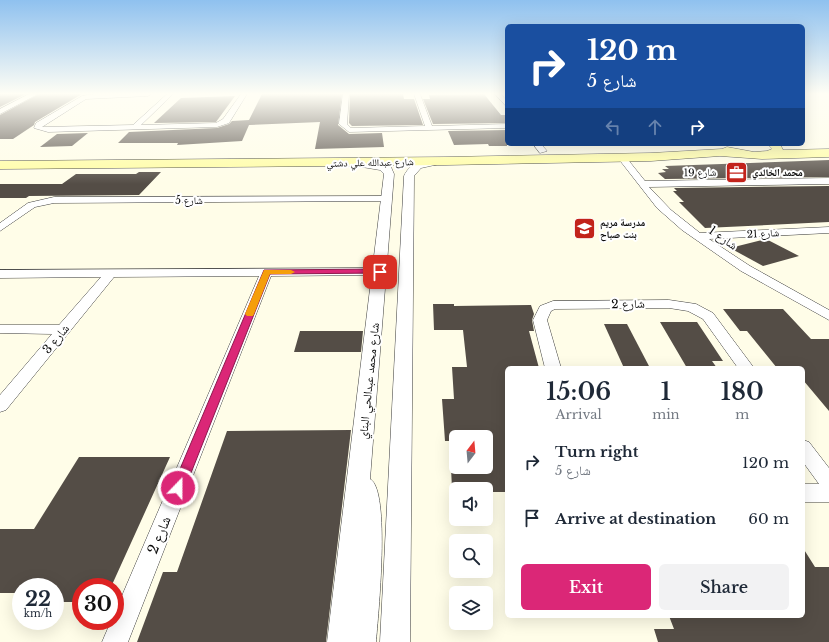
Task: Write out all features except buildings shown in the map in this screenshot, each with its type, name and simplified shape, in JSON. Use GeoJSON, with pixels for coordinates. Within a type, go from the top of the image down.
{"type":"FeatureCollection","features":[{"type":"Feature","properties":{"kind":"main road"},"geometry":{"type":"LineString","coordinates":[[805,145],[829,146]]}},
{"type":"Feature","properties":{"kind":"main road","name":"شارع عبدالله علي دشتي"},"geometry":{"type":"LineString","coordinates":[[2,164],[115,161],[128,156],[257,155],[540,148],[650,149],[678,146]]}},
{"type":"Feature","properties":{"kind":"main road"},"geometry":{"type":"LineString","coordinates":[[720,146],[739,153]]}},
{"type":"Feature","properties":{"kind":"main road","name":"شارع عبدالله علي دشتي"},"geometry":{"type":"LineString","coordinates":[[2,164],[145,165],[622,158],[720,152],[739,153],[772,149]]}},
{"type":"Feature","properties":{"kind":"main road"},"geometry":{"type":"LineString","coordinates":[[772,149],[829,153]]}},
{"type":"Feature","properties":{"kind":"main road"},"geometry":{"type":"LineString","coordinates":[[145,165],[136,163],[145,159],[230,158],[257,155]]}},
{"type":"Feature","properties":{"kind":"street"},"geometry":{"type":"LineString","coordinates":[[44,124],[38,128],[48,130],[222,124]]}},
{"type":"Feature","properties":{"kind":"street"},"geometry":{"type":"LineString","coordinates":[[134,128],[138,124]]}},
{"type":"Feature","properties":{"kind":"street"},"geometry":{"type":"LineString","coordinates":[[343,124],[347,129],[364,130],[505,126]]}},
{"type":"Feature","properties":{"kind":"street"},"geometry":{"type":"LineString","coordinates":[[428,124],[430,128]]}},
{"type":"Feature","properties":{"kind":"street","name":"شارع 1"},"geometry":{"type":"LineString","coordinates":[[622,158],[666,210],[698,236],[739,265],[829,316]]}},
{"type":"Feature","properties":{"kind":"street"},"geometry":{"type":"LineString","coordinates":[[395,642],[410,171],[420,164],[446,161]]}},
{"type":"Feature","properties":{"kind":"street"},"geometry":{"type":"LineString","coordinates":[[340,162],[380,166],[388,170],[389,178],[398,176],[402,179],[402,223],[407,240]]}},
{"type":"Feature","properties":{"kind":"street","name":"شارع محمد عبدالحي البناي"},"geometry":{"type":"LineString","coordinates":[[342,642],[389,178]]}},
{"type":"Feature","properties":{"kind":"street","name":"شارع 19"},"geometry":{"type":"LineString","coordinates":[[644,184],[829,181]]}},
{"type":"Feature","properties":{"kind":"street","name":"شارع 5"},"geometry":{"type":"LineString","coordinates":[[0,228],[32,205],[54,200],[387,199]]}},
{"type":"Feature","properties":{"kind":"street"},"geometry":{"type":"LineString","coordinates":[[824,230],[829,236]]}},
{"type":"Feature","properties":{"kind":"street","name":"شارع 21"},"geometry":{"type":"LineString","coordinates":[[698,236],[824,230]]}},
{"type":"Feature","properties":{"kind":"street","name":"شارع 2"},"geometry":{"type":"LineString","coordinates":[[115,642],[267,272]]}},
{"type":"Feature","properties":{"kind":"street"},"geometry":{"type":"LineString","coordinates":[[0,274],[380,272]]}},
{"type":"Feature","properties":{"kind":"street","name":"شارع 3"},"geometry":{"type":"LineString","coordinates":[[0,406],[111,273]]}},
{"type":"Feature","properties":{"kind":"street","name":"شارع 2"},"geometry":{"type":"LineString","coordinates":[[552,366],[540,320],[545,309],[553,305],[669,304],[691,307],[708,316],[745,366]]}},
{"type":"Feature","properties":{"kind":"street"},"geometry":{"type":"LineString","coordinates":[[0,329],[64,330]]}},
{"type":"Feature","properties":{"kind":"street"},"geometry":{"type":"LineString","coordinates":[[805,450],[829,483]]}},
{"type":"Feature","properties":{"kind":"street"},"geometry":{"type":"LineString","coordinates":[[360,470],[366,494],[368,522],[361,642]]}},
{"type":"Feature","properties":{"kind":"street"},"geometry":{"type":"LineString","coordinates":[[805,493],[829,493]]}},
{"type":"Feature","properties":{"kind":"slow traffic"},"geometry":{"type":"LineString","coordinates":[[250,314],[267,272],[291,272]]}},
{"type":"Feature","properties":{"kind":"place","name":"محمد الخالدي"},"geometry":{"type":"Point","coordinates":[737,172]}},
{"type":"Feature","properties":{"kind":"place","name":"مدرسة مريم بنت صباح"},"geometry":{"type":"Point","coordinates":[584,228]}},
{"type":"Feature","properties":{"kind":"route"},"geometry":{"type":"LineString","coordinates":[[178,488],[267,272],[380,272]]}}]}
